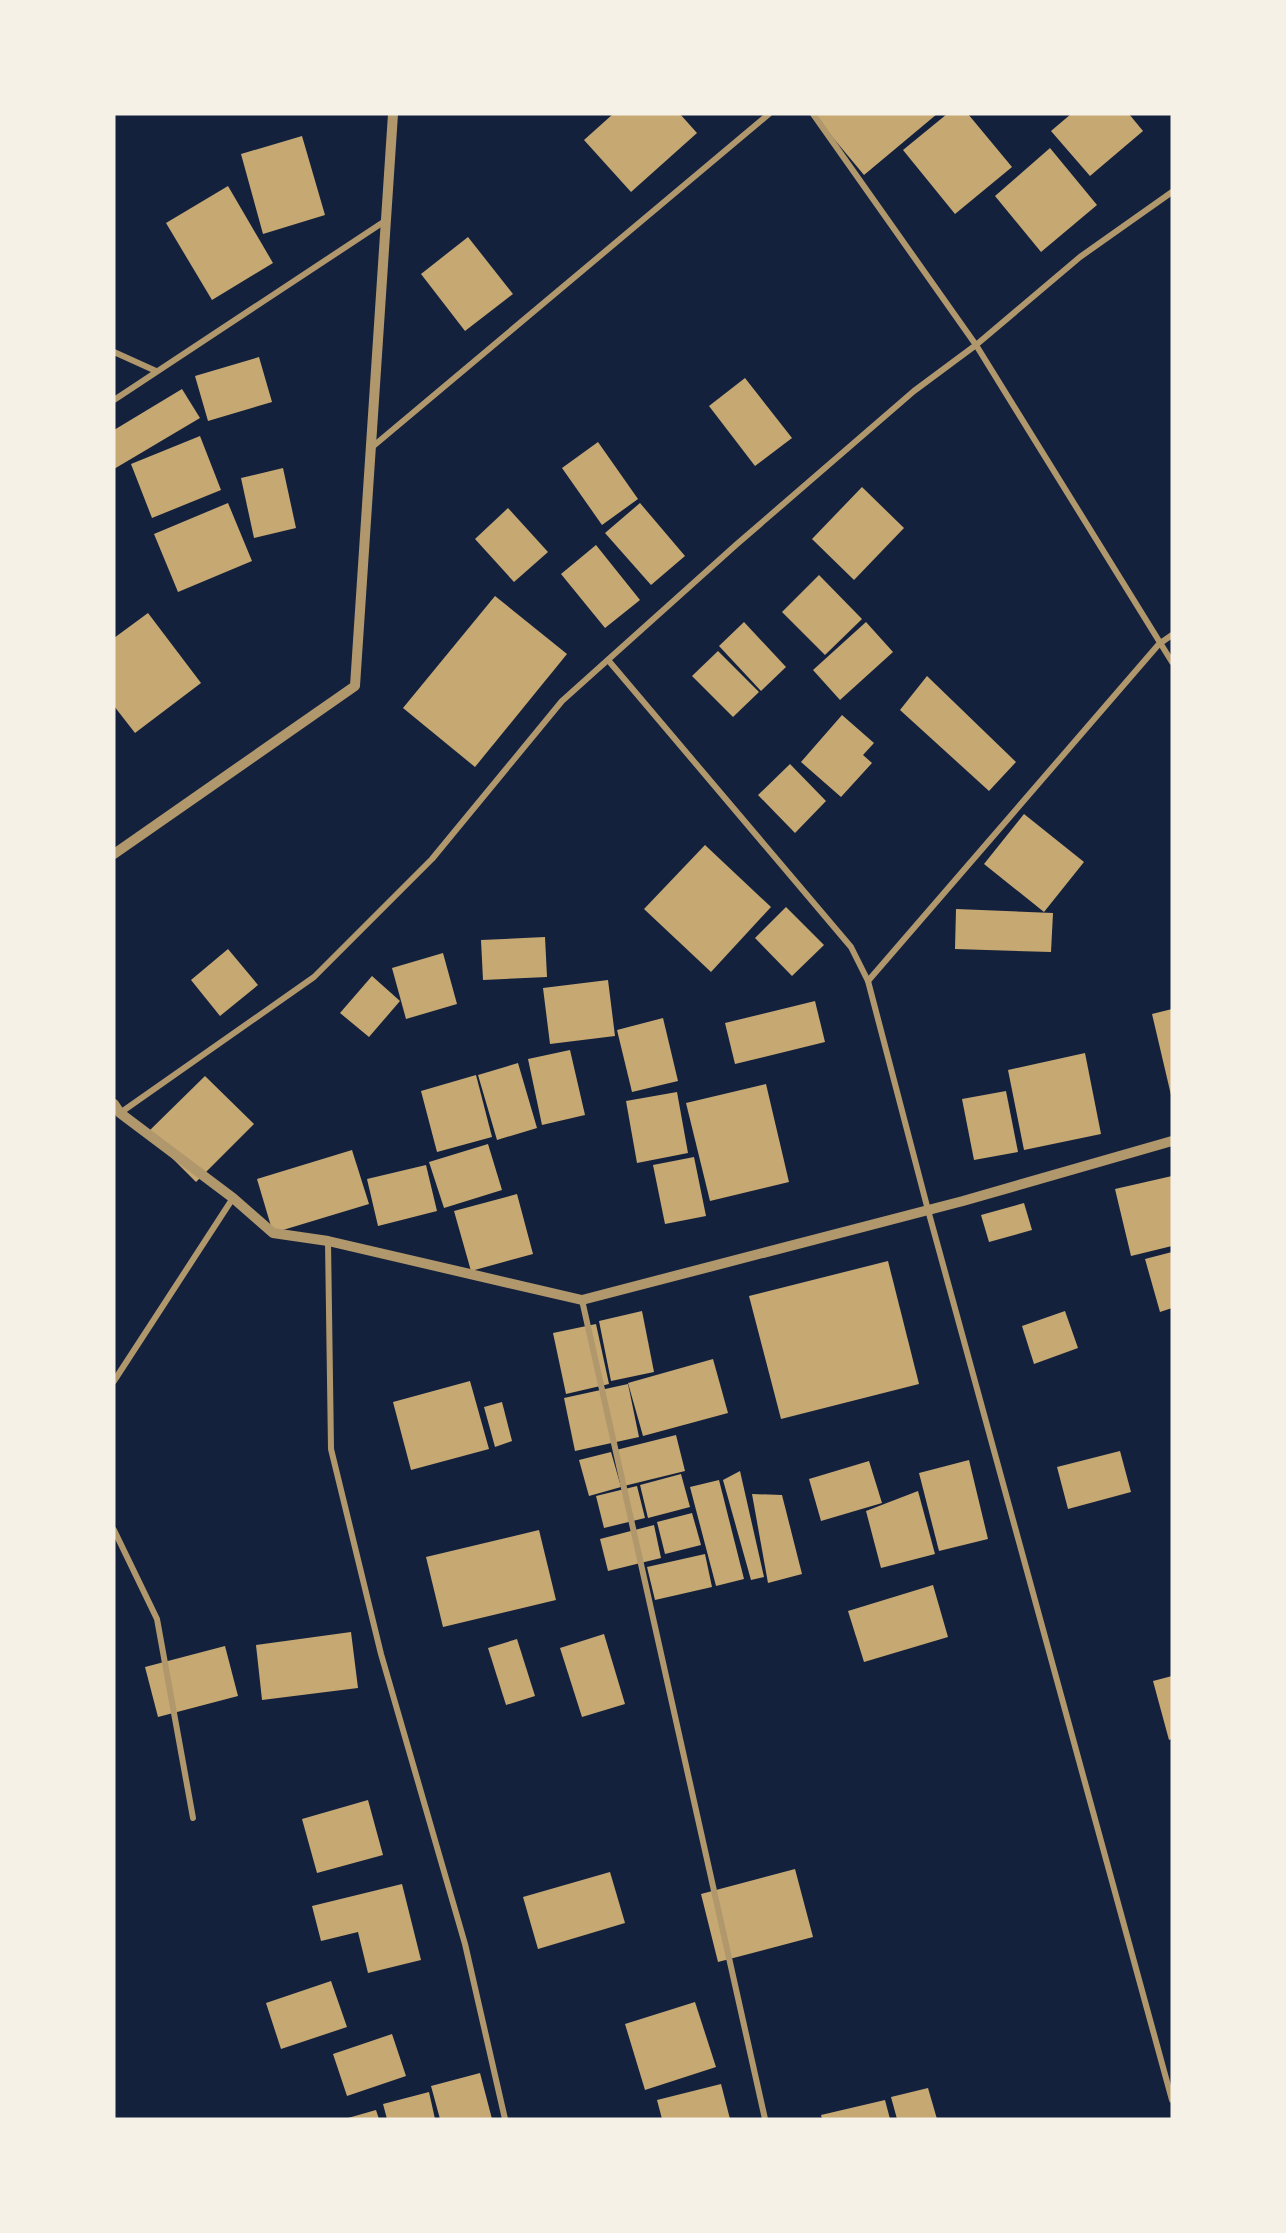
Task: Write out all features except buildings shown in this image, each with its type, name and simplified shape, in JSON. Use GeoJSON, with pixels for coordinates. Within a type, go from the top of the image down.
{"type":"FeatureCollection","features":[{"type":"Feature","properties":{"kind":"street"},"geometry":{"type":"LineString","coordinates":[[114,854],[355,686],[393,114]]}},
{"type":"Feature","properties":{"kind":"street"},"geometry":{"type":"LineString","coordinates":[[371,449],[770,114]]}},
{"type":"Feature","properties":{"kind":"street"},"geometry":{"type":"LineString","coordinates":[[813,114],[976,345],[1172,662]]}},
{"type":"Feature","properties":{"kind":"street"},"geometry":{"type":"LineString","coordinates":[[1172,192],[1080,258],[976,345],[914,391],[562,701],[432,859],[314,977],[117,1109],[233,1198],[273,1233],[328,1241],[582,1300],[928,1210],[1172,1141]]}},
{"type":"Feature","properties":{"kind":"street"},"geometry":{"type":"LineString","coordinates":[[114,400],[385,222]]}},
{"type":"Feature","properties":{"kind":"street"},"geometry":{"type":"LineString","coordinates":[[114,352],[156,371]]}},
{"type":"Feature","properties":{"kind":"street"},"geometry":{"type":"LineString","coordinates":[[868,981],[1159,644],[1172,635]]}},
{"type":"Feature","properties":{"kind":"street"},"geometry":{"type":"LineString","coordinates":[[608,660],[851,947],[868,981],[928,1210],[1172,2100]]}},
{"type":"Feature","properties":{"kind":"street"},"geometry":{"type":"LineString","coordinates":[[114,1381],[233,1198]]}},
{"type":"Feature","properties":{"kind":"street"},"geometry":{"type":"LineString","coordinates":[[328,1241],[331,1449],[381,1654],[465,1944],[505,2119]]}},
{"type":"Feature","properties":{"kind":"street"},"geometry":{"type":"LineString","coordinates":[[582,1300],[765,2119]]}},
{"type":"Feature","properties":{"kind":"street"},"geometry":{"type":"LineString","coordinates":[[114,1530],[157,1619],[193,1818]]}}]}
